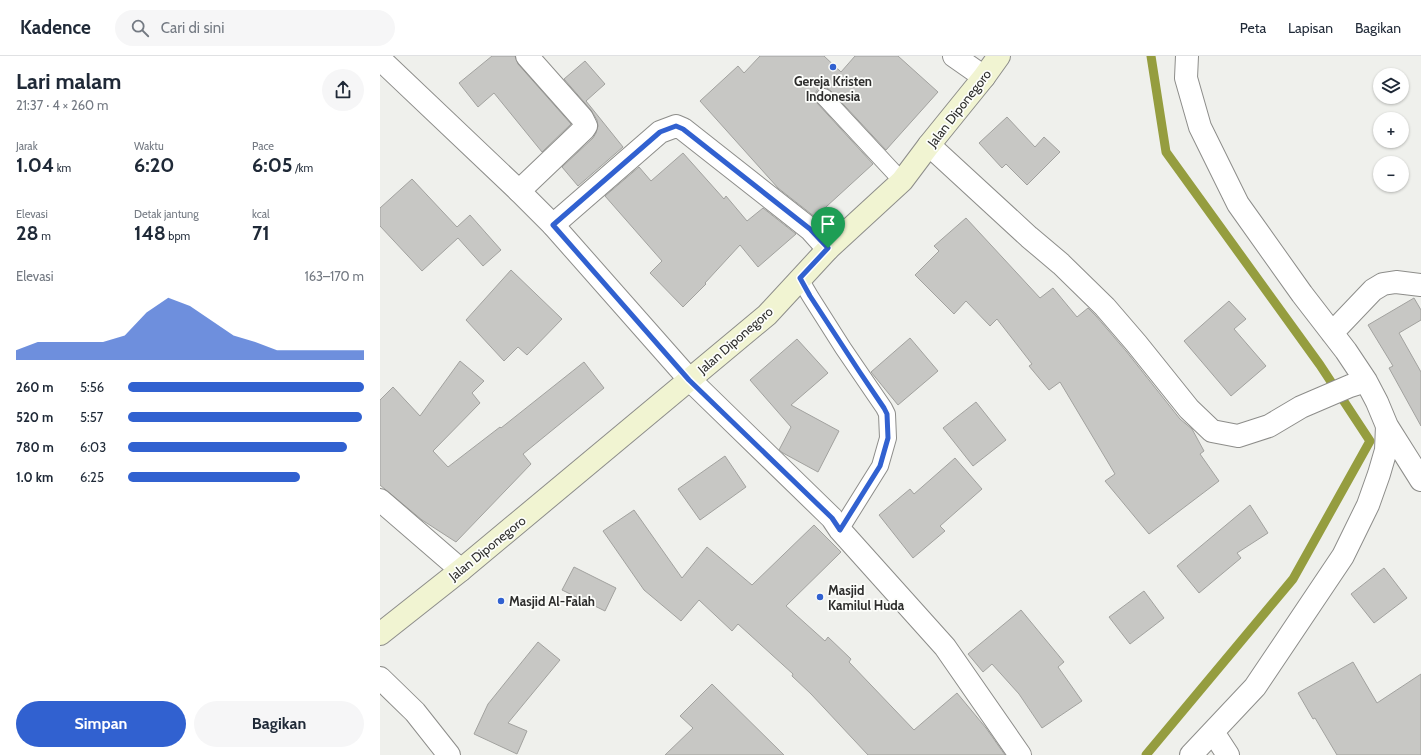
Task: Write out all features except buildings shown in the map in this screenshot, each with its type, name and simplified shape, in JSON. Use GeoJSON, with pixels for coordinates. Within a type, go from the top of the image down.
{"type":"FeatureCollection","features":[{"type":"Feature","properties":{"kind":"main road","name":"Jalan Diponegoro"},"geometry":{"type":"LineString","coordinates":[[380,634],[461,570],[767,315],[828,248],[902,181],[999,56]]}},
{"type":"Feature","properties":{"kind":"street"},"geometry":{"type":"LineString","coordinates":[[519,191],[586,126],[585,122],[527,56]]}},
{"type":"Feature","properties":{"kind":"street"},"geometry":{"type":"LineString","coordinates":[[954,56],[984,77]]}},
{"type":"Feature","properties":{"kind":"street"},"geometry":{"type":"LineString","coordinates":[[1187,56],[1186,78],[1200,127],[1238,204],[1346,350],[1358,383],[1377,402],[1387,426],[1421,480]]}},
{"type":"Feature","properties":{"kind":"street"},"geometry":{"type":"LineString","coordinates":[[380,59],[492,164],[553,225],[689,380],[832,518],[840,530],[945,647],[1020,755]]}},
{"type":"Feature","properties":{"kind":"street"},"geometry":{"type":"LineString","coordinates":[[553,225],[660,132],[676,126],[683,129],[810,229],[828,248]]}},
{"type":"Feature","properties":{"kind":"street"},"geometry":{"type":"LineString","coordinates":[[929,145],[1029,237],[1061,264],[1105,307],[1189,409],[1212,431],[1238,436],[1269,426],[1301,407],[1358,383]]}},
{"type":"Feature","properties":{"kind":"street"},"geometry":{"type":"LineString","coordinates":[[1332,333],[1373,290],[1383,284],[1396,282],[1421,285]]}},
{"type":"Feature","properties":{"kind":"street"},"geometry":{"type":"LineString","coordinates":[[1191,755],[1255,687],[1343,556],[1368,506],[1379,474],[1386,450],[1387,426]]}},
{"type":"Feature","properties":{"kind":"street"},"geometry":{"type":"LineString","coordinates":[[380,500],[461,570]]}},
{"type":"Feature","properties":{"kind":"street"},"geometry":{"type":"LineString","coordinates":[[380,678],[415,712],[450,755]]}},
{"type":"Feature","properties":{"kind":"street"},"geometry":{"type":"LineString","coordinates":[[1213,732],[1228,755]]}},
{"type":"Feature","properties":{"kind":"lane"},"geometry":{"type":"LineString","coordinates":[[824,98],[902,181]]}},
{"type":"Feature","properties":{"kind":"lane"},"geometry":{"type":"LineString","coordinates":[[800,278],[810,296],[887,414],[888,438],[880,466],[840,530]]}},
{"type":"Feature","properties":{"kind":"waterway"},"geometry":{"type":"LineString","coordinates":[[1146,755],[1293,579],[1370,441],[1320,365],[1166,152],[1151,56]]}},
{"type":"Feature","properties":{"kind":"place","name":"Gereja Kristen Indonesia"},"geometry":{"type":"Point","coordinates":[833,67]}},
{"type":"Feature","properties":{"kind":"place","name":"Masjid Kamilul Huda"},"geometry":{"type":"Point","coordinates":[820,597]}},
{"type":"Feature","properties":{"kind":"place","name":"Masjid Al-Falah"},"geometry":{"type":"Point","coordinates":[501,601]}},
{"type":"Feature","properties":{"kind":"route"},"geometry":{"type":"LineString","coordinates":[[676,126],[683,129],[810,229],[828,248],[800,278],[810,296],[887,414],[888,438],[880,466],[840,530],[832,518],[689,380],[553,225],[660,132],[676,126]]}}]}
